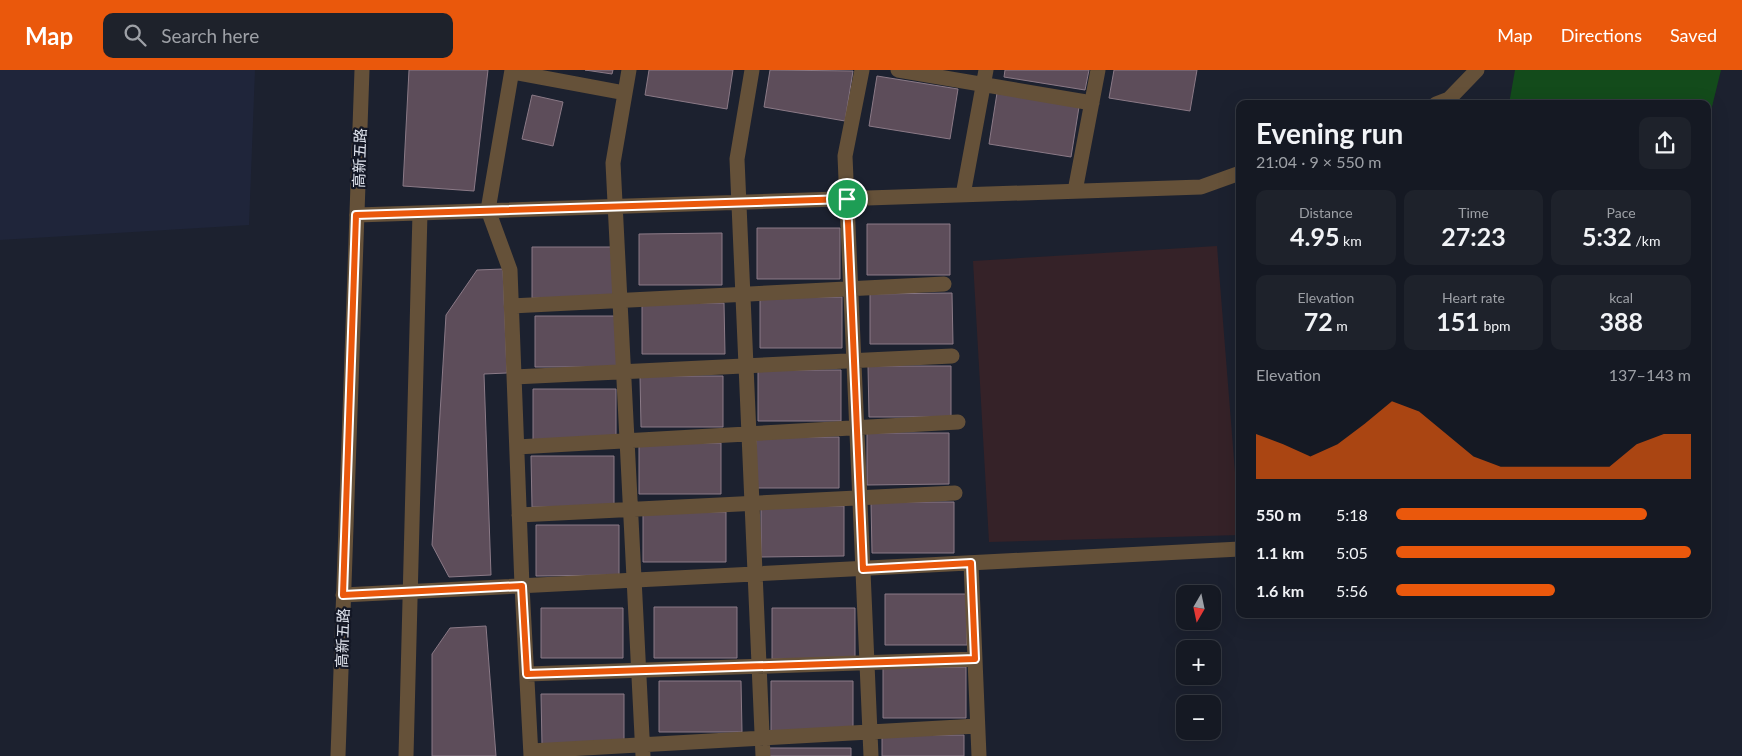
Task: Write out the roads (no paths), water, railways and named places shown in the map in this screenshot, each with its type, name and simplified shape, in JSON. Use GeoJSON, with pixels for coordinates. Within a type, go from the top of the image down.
{"type":"FeatureCollection","features":[{"type":"Feature","properties":{"kind":"street","name":"高新五路"},"geometry":{"type":"LineString","coordinates":[[338,756],[362,70]]}},
{"type":"Feature","properties":{"kind":"street"},"geometry":{"type":"LineString","coordinates":[[629,70],[612,163],[642,750]]}},
{"type":"Feature","properties":{"kind":"street"},"geometry":{"type":"LineString","coordinates":[[752,70],[737,159],[764,756]]}},
{"type":"Feature","properties":{"kind":"street"},"geometry":{"type":"LineString","coordinates":[[862,70],[845,156],[871,756]]}},
{"type":"Feature","properties":{"kind":"street"},"geometry":{"type":"LineString","coordinates":[[898,70],[984,77],[1092,103]]}},
{"type":"Feature","properties":{"kind":"street"},"geometry":{"type":"LineString","coordinates":[[1075,191],[1098,70]]}},
{"type":"Feature","properties":{"kind":"street"},"geometry":{"type":"LineString","coordinates":[[1446,100],[1477,70]]}},
{"type":"Feature","properties":{"kind":"street"},"geometry":{"type":"LineString","coordinates":[[625,93],[512,71],[488,210],[510,270],[522,586],[531,753],[642,750],[763,738],[977,726]]}},
{"type":"Feature","properties":{"kind":"street"},"geometry":{"type":"LineString","coordinates":[[963,195],[984,77]]}},
{"type":"Feature","properties":{"kind":"street"},"geometry":{"type":"LineString","coordinates":[[356,215],[1202,187],[1236,174]]}},
{"type":"Feature","properties":{"kind":"street"},"geometry":{"type":"LineString","coordinates":[[406,756],[420,213]]}},
{"type":"Feature","properties":{"kind":"street"},"geometry":{"type":"LineString","coordinates":[[511,306],[944,284]]}},
{"type":"Feature","properties":{"kind":"street"},"geometry":{"type":"LineString","coordinates":[[514,378],[952,356]]}},
{"type":"Feature","properties":{"kind":"street"},"geometry":{"type":"LineString","coordinates":[[517,446],[958,422]]}},
{"type":"Feature","properties":{"kind":"street"},"geometry":{"type":"LineString","coordinates":[[519,515],[955,493]]}},
{"type":"Feature","properties":{"kind":"street"},"geometry":{"type":"LineString","coordinates":[[343,595],[1236,549]]}},
{"type":"Feature","properties":{"kind":"street"},"geometry":{"type":"LineString","coordinates":[[971,563],[979,756]]}},
{"type":"Feature","properties":{"kind":"street"},"geometry":{"type":"LineString","coordinates":[[527,674],[975,659]]}}]}
